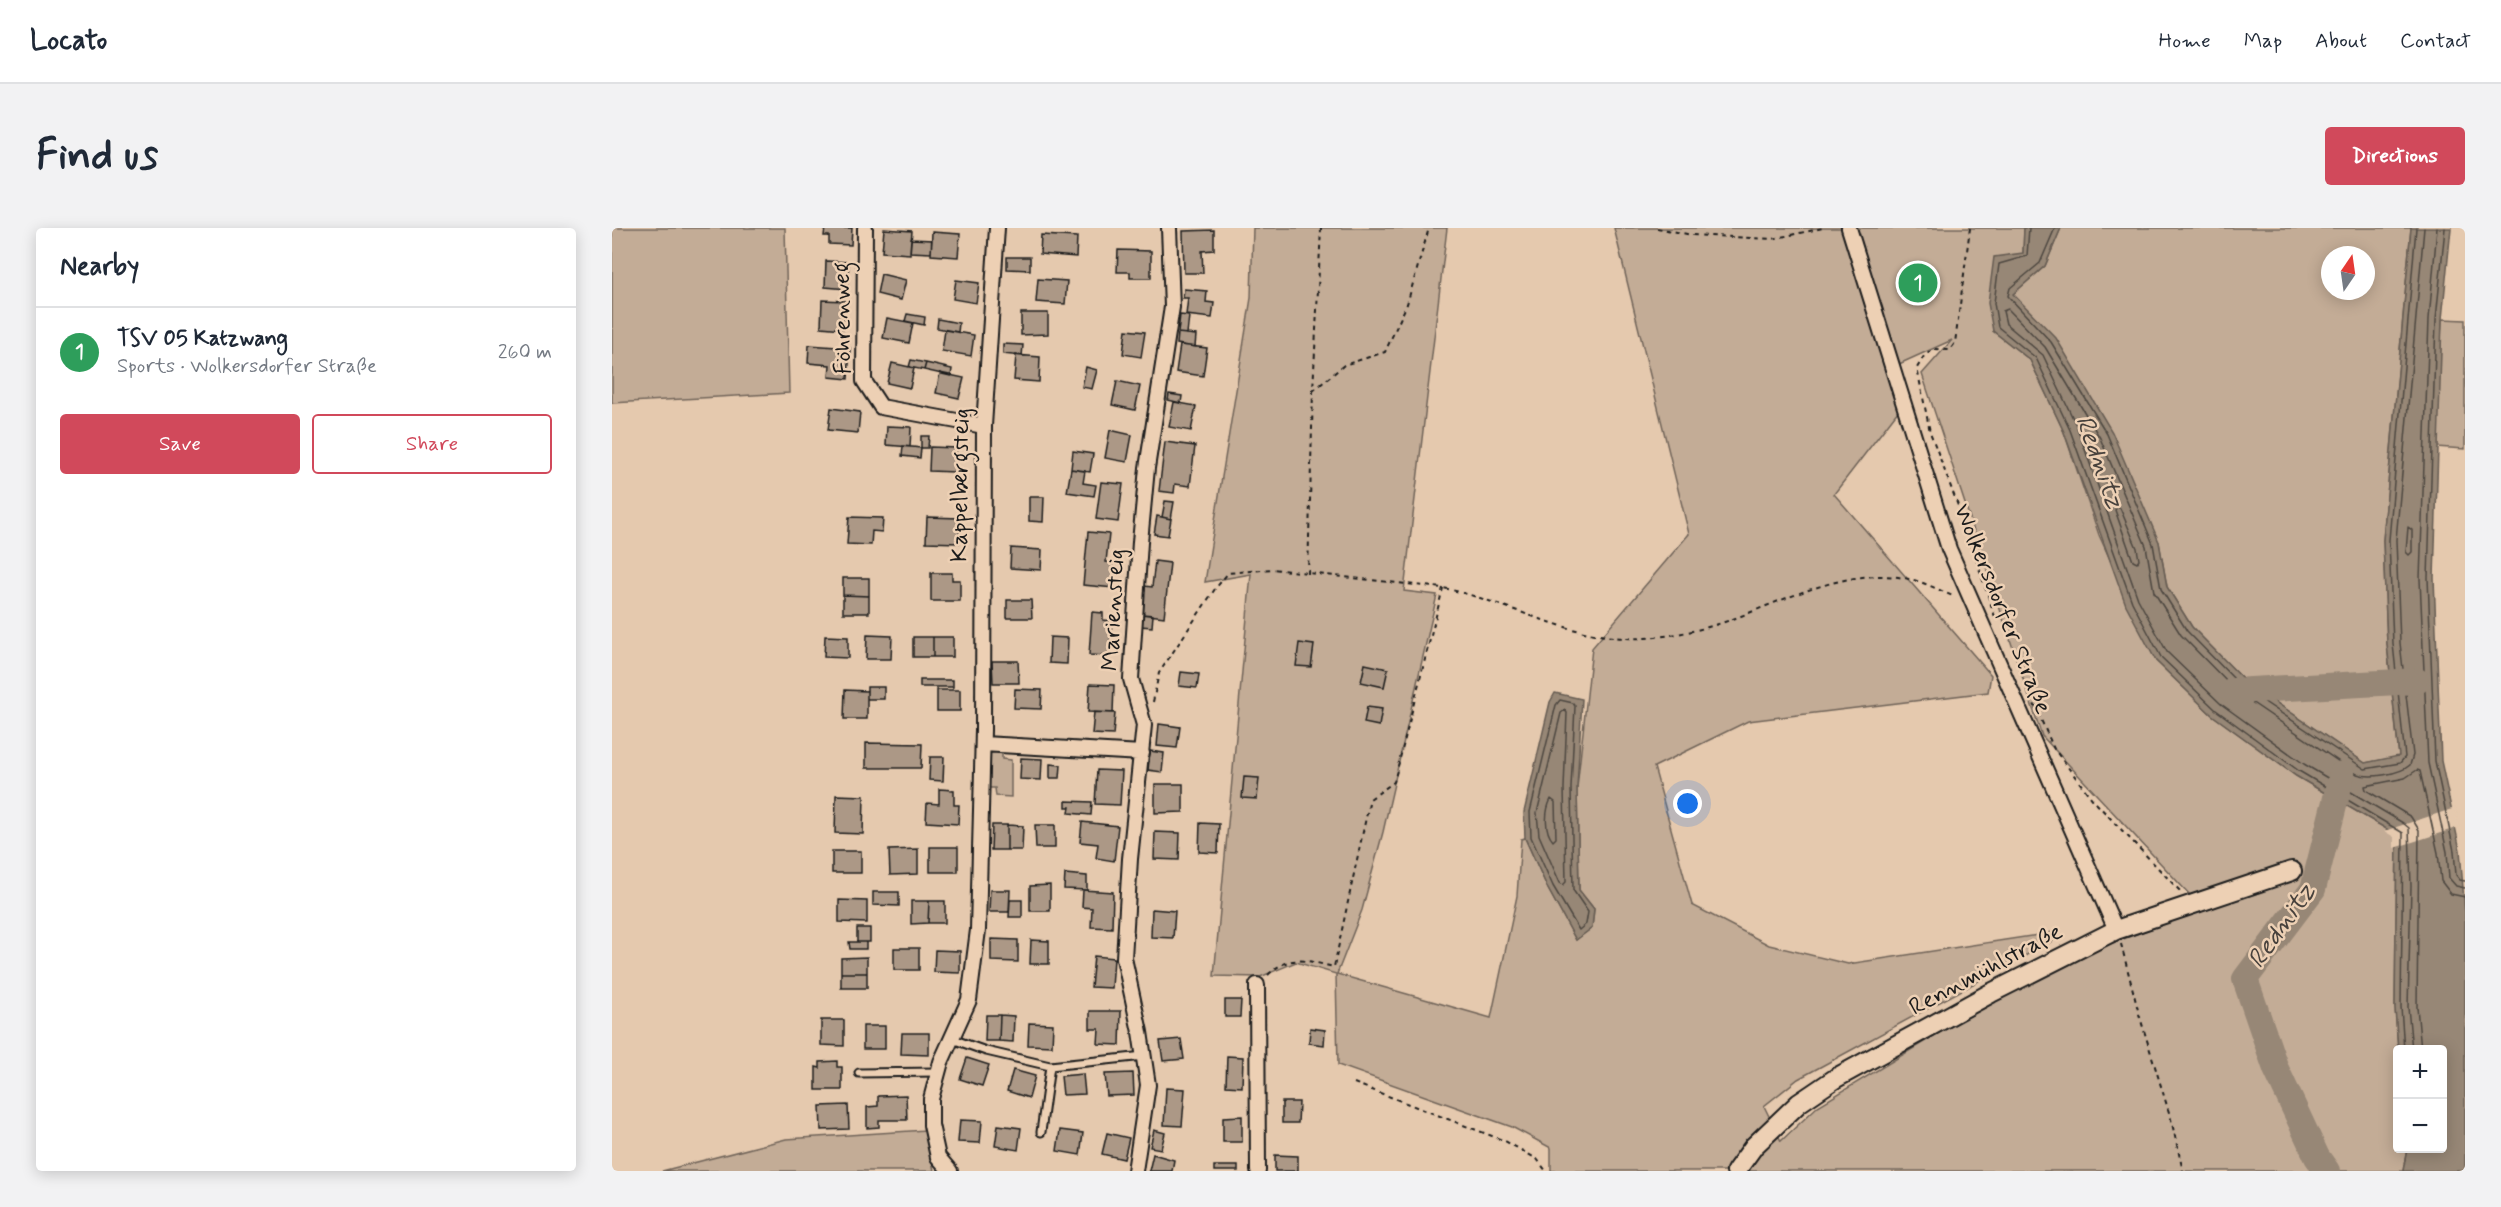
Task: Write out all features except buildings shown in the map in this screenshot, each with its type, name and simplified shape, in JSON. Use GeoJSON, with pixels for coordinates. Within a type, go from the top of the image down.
{"type":"FeatureCollection","features":[{"type":"Feature","properties":{"kind":"main road","name":"Rennmühlstraße"},"geometry":{"type":"LineString","coordinates":[[1736,1171],[1754,1146],[1798,1103],[1836,1078],[1991,993],[2116,930],[2292,871]]}},
{"type":"Feature","properties":{"kind":"street","name":"Föhrenweg"},"geometry":{"type":"LineString","coordinates":[[865,228],[864,381],[881,407],[984,426]]}},
{"type":"Feature","properties":{"kind":"street","name":"Kappelbergsteig"},"geometry":{"type":"LineString","coordinates":[[950,1171],[938,1157],[931,1125],[931,1099],[937,1072],[969,1000],[978,930],[983,744],[984,426],[997,228]]}},
{"type":"Feature","properties":{"kind":"street","name":"Mariensteig"},"geometry":{"type":"LineString","coordinates":[[1135,1171],[1148,1085],[1124,958],[1130,859],[1144,725],[1131,679],[1147,468],[1172,307],[1169,228]]}},
{"type":"Feature","properties":{"kind":"street","name":"Wolkersdorfer Straße"},"geometry":{"type":"LineString","coordinates":[[1849,228],[1948,549],[2116,930]]}},
{"type":"Feature","properties":{"kind":"street"},"geometry":{"type":"LineString","coordinates":[[983,744],[1142,753]]}},
{"type":"Feature","properties":{"kind":"street"},"geometry":{"type":"LineString","coordinates":[[1257,985],[1258,1171]]}},
{"type":"Feature","properties":{"kind":"lane"},"geometry":{"type":"LineString","coordinates":[[952,1039],[986,1051],[1050,1066],[1144,1056]]}},
{"type":"Feature","properties":{"kind":"lane"},"geometry":{"type":"LineString","coordinates":[[1041,1131],[1050,1066]]}},
{"type":"Feature","properties":{"kind":"lane"},"geometry":{"type":"LineString","coordinates":[[859,1073],[937,1072]]}},
{"type":"Feature","properties":{"kind":"path"},"geometry":{"type":"LineString","coordinates":[[1308,574],[1313,391],[1321,228]]}},
{"type":"Feature","properties":{"kind":"path"},"geometry":{"type":"LineString","coordinates":[[1313,391],[1344,365],[1385,352],[1407,304],[1429,228]]}},
{"type":"Feature","properties":{"kind":"path"},"geometry":{"type":"LineString","coordinates":[[1657,228],[1692,235],[1772,238],[1823,228]]}},
{"type":"Feature","properties":{"kind":"path"},"geometry":{"type":"LineString","coordinates":[[1970,228],[1955,343],[1950,350],[1934,349],[1924,356],[1917,368],[1930,432],[1963,519],[1998,626]]}},
{"type":"Feature","properties":{"kind":"path"},"geometry":{"type":"LineString","coordinates":[[1144,725],[1152,706],[1159,673],[1228,573],[1272,569],[1443,588],[1467,593],[1565,627],[1603,636],[1634,638],[1686,632],[1732,620],[1767,604],[1831,583],[1859,578],[1893,577],[1917,581],[1972,604]]}},
{"type":"Feature","properties":{"kind":"path"},"geometry":{"type":"LineString","coordinates":[[1257,985],[1276,967],[1298,958],[1334,966],[1370,799],[1394,782],[1443,588]]}},
{"type":"Feature","properties":{"kind":"path"},"geometry":{"type":"LineString","coordinates":[[2025,685],[2054,749],[2093,800],[2185,896]]}},
{"type":"Feature","properties":{"kind":"path"},"geometry":{"type":"LineString","coordinates":[[2116,930],[2171,1119],[2183,1171]]}},
{"type":"Feature","properties":{"kind":"path"},"geometry":{"type":"LineString","coordinates":[[1354,1083],[1505,1141],[1537,1159],[1546,1171]]}},
{"type":"Feature","properties":{"kind":"shaded area"},"geometry":{"type":"Polygon","coordinates":[[[612,228],[785,228],[789,393],[612,403],[612,228]]]}},
{"type":"Feature","properties":{"kind":"shaded area"},"geometry":{"type":"Polygon","coordinates":[[[1253,228],[1447,228],[1404,591],[1437,595],[1383,832],[1362,910],[1337,974],[1491,1018],[1517,896],[1521,839],[1525,838],[1548,889],[1576,940],[1592,927],[1594,909],[1579,890],[1577,788],[1592,648],[1689,534],[1614,228],[2024,228],[2023,253],[1993,331],[2030,360],[2064,432],[2099,535],[2156,661],[2212,715],[2296,776],[2397,835],[2395,1008],[2398,1045],[2393,1045],[2393,1153],[2406,1153],[2403,1171],[1551,1171],[1551,1148],[1512,1127],[1338,1065],[1336,974],[1296,962],[1260,977],[1214,976],[1251,574],[1205,582],[1251,298],[1253,228]],[[1952,340],[1899,364],[1905,402],[1834,494],[1991,675],[1988,692],[1748,721],[1654,767],[1692,905],[1769,945],[1848,964],[2056,931],[2054,940],[1798,1079],[1764,1106],[1781,1141],[1818,1106],[1975,1011],[2065,961],[2203,909],[2042,736],[1922,374],[1952,340]]]}},
{"type":"Feature","properties":{"kind":"shaded area"},"geometry":{"type":"Polygon","coordinates":[[[2061,228],[2411,228],[2383,540],[2387,644],[2399,757],[2365,763],[2246,682],[2192,627],[2167,587],[2159,542],[2013,294],[2045,266],[2061,228]]]}},
{"type":"Feature","properties":{"kind":"shaded area"},"geometry":{"type":"Polygon","coordinates":[[[2442,319],[2465,320],[2465,449],[2436,447],[2442,319]]]}},
{"type":"Feature","properties":{"kind":"shaded area"},"geometry":{"type":"Polygon","coordinates":[[[1002,749],[1002,759],[1011,760],[1011,797],[996,796],[995,788],[986,788],[987,752],[1002,749]]]}},
{"type":"Feature","properties":{"kind":"shaded area"},"geometry":{"type":"Polygon","coordinates":[[[926,1130],[934,1171],[662,1171],[786,1139],[926,1130]]]}},
{"type":"Feature","properties":{"kind":"water"},"geometry":{"type":"Polygon","coordinates":[[[2024,228],[2061,228],[2045,266],[2013,294],[2056,338],[2112,432],[2159,542],[2167,587],[2192,627],[2246,682],[2365,763],[2399,756],[2387,644],[2383,540],[2411,228],[2451,228],[2442,319],[2434,578],[2441,761],[2460,850],[2465,914],[2465,1171],[2403,1171],[2406,1153],[2447,1153],[2447,1045],[2398,1045],[2395,1008],[2397,835],[2296,776],[2212,715],[2156,661],[2126,605],[2064,432],[2030,360],[1993,331],[1988,303],[1994,257],[2023,253],[2024,228]]]}},
{"type":"Feature","properties":{"kind":"water"},"geometry":{"type":"Polygon","coordinates":[[[1555,693],[1582,699],[1577,788],[1579,890],[1594,909],[1592,928],[1576,940],[1548,889],[1525,838],[1524,812],[1550,702],[1555,693]]]}},
{"type":"Feature","properties":{"kind":"pier"},"geometry":{"type":"Polygon","coordinates":[[[2455,808],[2459,827],[2394,848],[2394,837],[2384,831],[2455,808]]]}},
{"type":"Feature","properties":{"kind":"waterway","name":"Rednitz"},"geometry":{"type":"LineString","coordinates":[[2233,691],[2417,681]]}},
{"type":"Feature","properties":{"kind":"waterway","name":"Rednitz"},"geometry":{"type":"LineString","coordinates":[[2327,1171],[2317,1157],[2276,1069],[2245,979],[2313,889],[2342,774]]}},
{"type":"Feature","properties":{"kind":"place","name":"TSV 05 Katzwang"},"geometry":{"type":"Point","coordinates":[1918,283]}}]}
